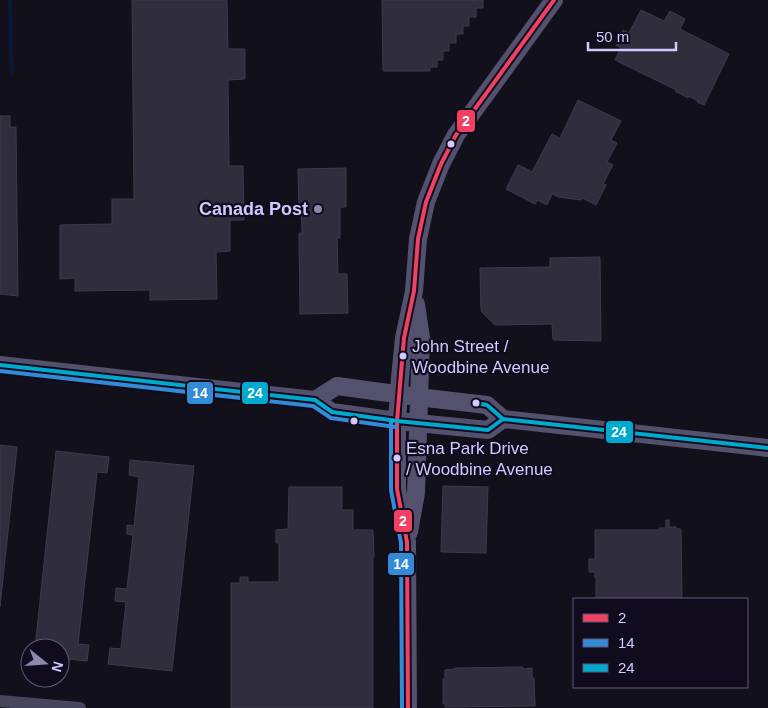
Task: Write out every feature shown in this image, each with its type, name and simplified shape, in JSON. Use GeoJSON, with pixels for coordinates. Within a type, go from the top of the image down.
{"type":"FeatureCollection","features":[{"type":"Feature","properties":{"kind":"main road"},"geometry":{"type":"LineString","coordinates":[[408,708],[407,542],[397,489],[397,421],[404,338],[414,291],[418,239],[426,202],[440,164],[456,135],[554,0]]}},
{"type":"Feature","properties":{"kind":"main road"},"geometry":{"type":"LineString","coordinates":[[407,542],[416,493],[421,338],[414,291]]}},
{"type":"Feature","properties":{"kind":"main road"},"geometry":{"type":"LineString","coordinates":[[0,365],[315,400],[332,412],[397,421],[488,430],[503,419]]}},
{"type":"Feature","properties":{"kind":"main road"},"geometry":{"type":"LineString","coordinates":[[315,400],[337,386],[487,405],[503,419],[768,448]]}},
{"type":"Feature","properties":{"kind":"street"},"geometry":{"type":"LineString","coordinates":[[0,701],[80,708]]}},
{"type":"Feature","properties":{"kind":"building"},"geometry":{"type":"Polygon","coordinates":[[[132,0],[227,0],[228,49],[245,49],[245,79],[228,80],[229,166],[243,166],[244,220],[230,220],[230,251],[216,252],[217,299],[150,300],[150,290],[75,291],[75,278],[60,279],[60,225],[112,224],[112,199],[134,199],[132,0]]]}},
{"type":"Feature","properties":{"kind":"building"},"geometry":{"type":"Polygon","coordinates":[[[382,0],[483,0],[483,8],[476,8],[476,17],[469,17],[469,26],[463,26],[463,34],[456,34],[456,43],[449,43],[449,51],[443,51],[443,60],[437,60],[437,67],[430,67],[430,71],[383,71],[382,0]]]}},
{"type":"Feature","properties":{"kind":"building"},"geometry":{"type":"Polygon","coordinates":[[[641,10],[664,21],[670,11],[685,19],[680,29],[729,54],[704,105],[615,60],[621,48],[616,45],[623,30],[629,33],[641,10]]]}},
{"type":"Feature","properties":{"kind":"building"},"geometry":{"type":"Polygon","coordinates":[[[578,100],[621,121],[611,140],[617,143],[607,162],[613,165],[603,184],[606,185],[596,205],[582,198],[581,200],[559,197],[552,194],[547,205],[537,200],[535,204],[506,189],[518,165],[532,172],[552,134],[560,138],[578,100]]]}},
{"type":"Feature","properties":{"kind":"building"},"geometry":{"type":"Polygon","coordinates":[[[0,116],[10,116],[10,127],[16,127],[18,296],[0,294],[0,116]]]}},
{"type":"Feature","properties":{"kind":"building"},"geometry":{"type":"Polygon","coordinates":[[[346,168],[346,207],[340,207],[340,238],[337,238],[338,274],[347,274],[348,313],[300,314],[299,233],[302,233],[298,169],[346,168]]]}},
{"type":"Feature","properties":{"kind":"building"},"geometry":{"type":"Polygon","coordinates":[[[600,257],[601,341],[553,340],[552,324],[495,325],[481,311],[480,268],[550,267],[550,258],[600,257]]]}},
{"type":"Feature","properties":{"kind":"building"},"geometry":{"type":"Polygon","coordinates":[[[0,445],[17,447],[0,607],[0,445]]]}},
{"type":"Feature","properties":{"kind":"building"},"geometry":{"type":"Polygon","coordinates":[[[56,451],[109,457],[107,473],[97,472],[78,644],[89,645],[87,661],[70,659],[70,638],[36,638],[56,451]]]}},
{"type":"Feature","properties":{"kind":"building"},"geometry":{"type":"Polygon","coordinates":[[[130,460],[194,466],[172,671],[108,664],[110,648],[121,649],[126,602],[115,601],[116,588],[127,589],[133,535],[127,534],[127,525],[134,526],[139,477],[129,475],[130,460]]]}},
{"type":"Feature","properties":{"kind":"building"},"geometry":{"type":"Polygon","coordinates":[[[443,486],[488,487],[486,553],[441,552],[443,486]]]}},
{"type":"Feature","properties":{"kind":"building"},"geometry":{"type":"Polygon","coordinates":[[[289,487],[342,487],[342,510],[353,510],[353,530],[373,530],[373,708],[231,708],[231,583],[240,583],[240,577],[248,577],[248,582],[279,582],[279,543],[276,543],[276,530],[288,529],[289,487]]]}},
{"type":"Feature","properties":{"kind":"building"},"geometry":{"type":"Polygon","coordinates":[[[666,520],[669,520],[669,527],[681,529],[682,598],[596,598],[595,572],[589,572],[589,559],[595,559],[595,530],[659,530],[659,528],[666,528],[666,520]]]}},
{"type":"Feature","properties":{"kind":"building"},"geometry":{"type":"Polygon","coordinates":[[[523,667],[523,669],[532,668],[535,706],[445,707],[445,703],[443,704],[445,670],[455,668],[523,667]]]}},
{"type":"Feature","properties":{"kind":"waterway"},"geometry":{"type":"LineString","coordinates":[[10,0],[12,73]]}},
{"type":"Feature","properties":{"kind":"transit line","name":"2"},"geometry":{"type":"LineString","coordinates":[[408,708],[407,542],[397,489],[397,421],[404,338],[414,291],[418,239],[426,202],[441,164],[456,135],[554,0]]}},
{"type":"Feature","properties":{"kind":"transit line","name":"24"},"geometry":{"type":"LineString","coordinates":[[0,365],[315,400],[332,412],[397,421],[488,430],[503,419]]}},
{"type":"Feature","properties":{"kind":"transit line","name":"14"},"geometry":{"type":"LineString","coordinates":[[0,371],[313,406],[331,418],[396,427]]}},
{"type":"Feature","properties":{"kind":"transit line","name":"24"},"geometry":{"type":"LineString","coordinates":[[476,403],[487,405],[503,419],[768,448]]}},
{"type":"Feature","properties":{"kind":"transit line","name":"14"},"geometry":{"type":"LineString","coordinates":[[391,421],[391,490],[401,543],[402,708]]}},
{"type":"Feature","properties":{"kind":"place","name":"Canada Post"},"geometry":{"type":"Point","coordinates":[318,209]}},
{"type":"Feature","properties":{"kind":"place","name":"John Street / Woodbine Avenue"},"geometry":{"type":"Point","coordinates":[403,356]}},
{"type":"Feature","properties":{"kind":"place","name":"Esna Park Drive / Woodbine Avenue"},"geometry":{"type":"Point","coordinates":[397,458]}}]}
